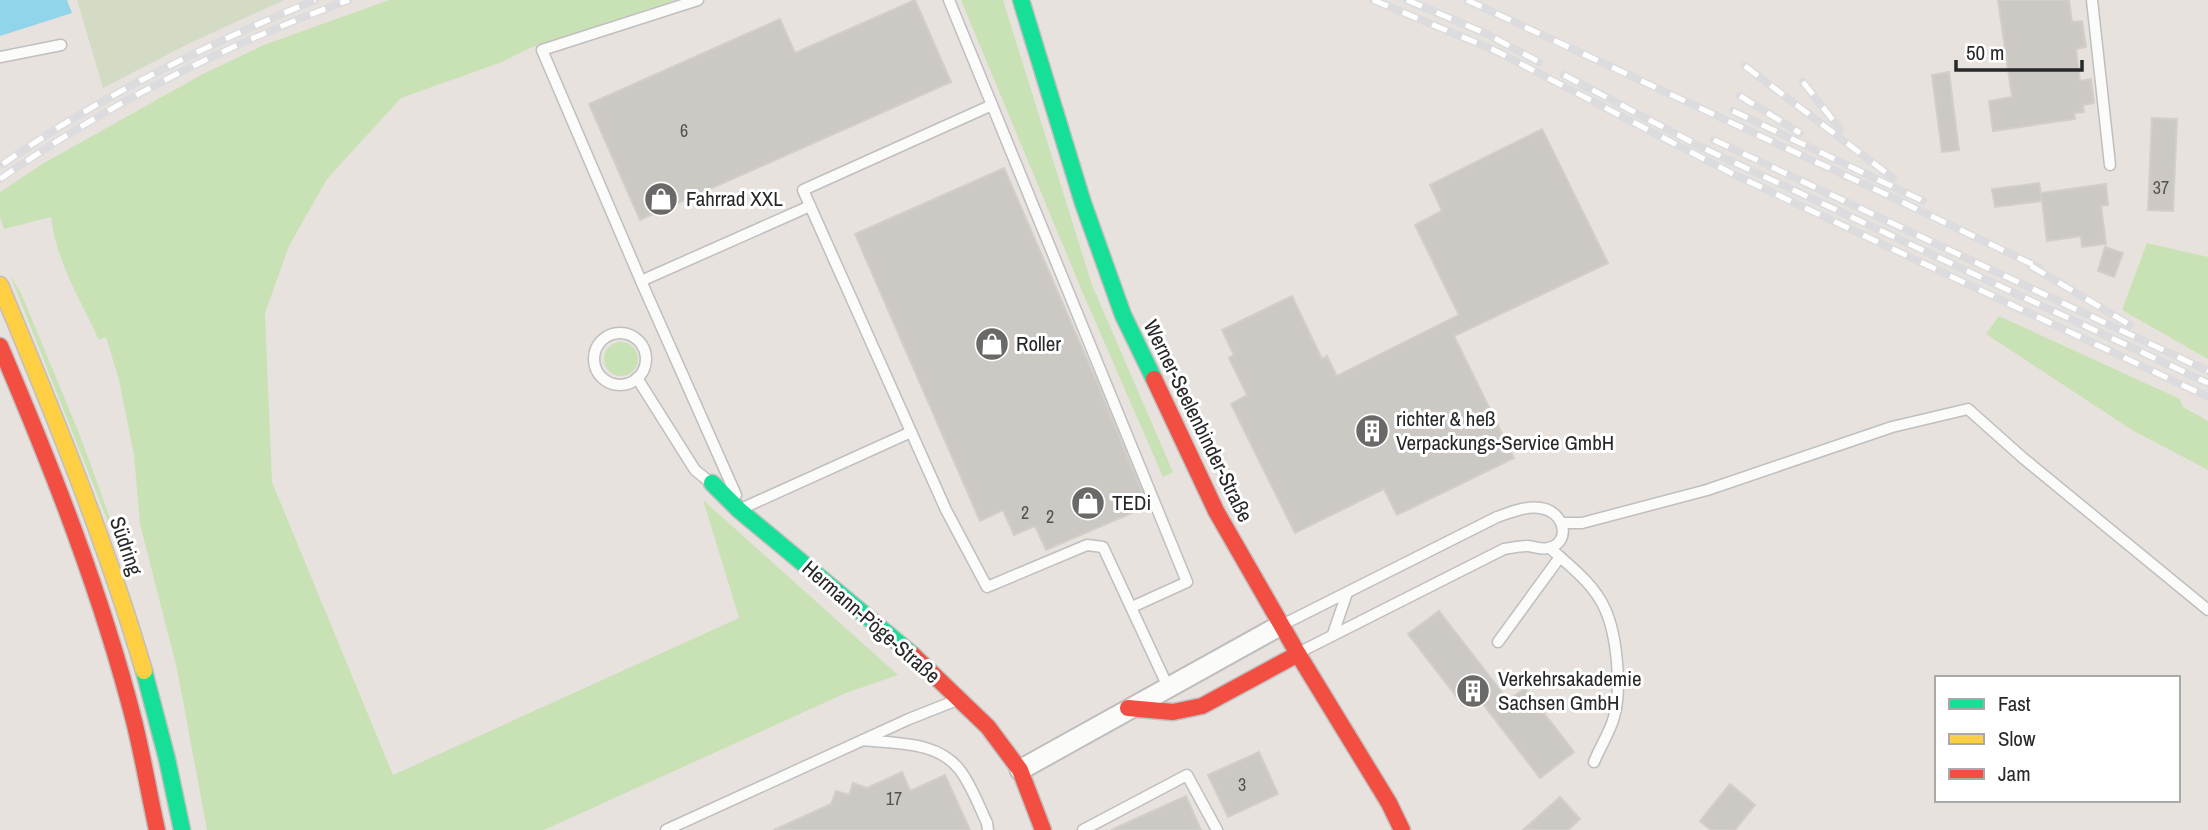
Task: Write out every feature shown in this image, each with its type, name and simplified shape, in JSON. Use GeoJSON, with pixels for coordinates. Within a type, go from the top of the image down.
{"type":"FeatureCollection","features":[{"type":"Feature","properties":{"kind":"main road","name":"Werner-Seelenbinder-Straße"},"geometry":{"type":"LineString","coordinates":[[1021,0],[1083,203],[1123,315],[1216,511],[1298,654],[1389,803],[1402,830]]}},
{"type":"Feature","properties":{"kind":"main road","name":"Südring"},"geometry":{"type":"LineString","coordinates":[[0,285],[62,433],[116,581],[152,699],[182,830]]}},
{"type":"Feature","properties":{"kind":"main road"},"geometry":{"type":"LineString","coordinates":[[0,346],[70,520],[92,583],[134,723],[157,830]]}},
{"type":"Feature","properties":{"kind":"main road","name":"Hermann-Pöge-Straße"},"geometry":{"type":"LineString","coordinates":[[712,483],[739,510],[909,651],[988,727],[1020,770],[1044,830]]}},
{"type":"Feature","properties":{"kind":"main road"},"geometry":{"type":"LineString","coordinates":[[1128,708],[1173,712],[1202,706],[1298,654]]}},
{"type":"Feature","properties":{"kind":"street"},"geometry":{"type":"LineString","coordinates":[[1020,770],[1281,625]]}},
{"type":"Feature","properties":{"kind":"lane"},"geometry":{"type":"LineString","coordinates":[[698,0],[542,50],[641,281],[727,471],[739,510],[911,432]]}},
{"type":"Feature","properties":{"kind":"lane"},"geometry":{"type":"LineString","coordinates":[[949,0],[1187,582],[1132,607]]}},
{"type":"Feature","properties":{"kind":"lane"},"geometry":{"type":"LineString","coordinates":[[2092,0],[2110,165]]}},
{"type":"Feature","properties":{"kind":"lane"},"geometry":{"type":"LineString","coordinates":[[0,57],[61,45]]}},
{"type":"Feature","properties":{"kind":"lane"},"geometry":{"type":"LineString","coordinates":[[992,105],[803,190],[946,510],[987,587],[1087,545],[1103,547],[1168,687]]}},
{"type":"Feature","properties":{"kind":"lane"},"geometry":{"type":"LineString","coordinates":[[641,281],[810,206]]}},
{"type":"Feature","properties":{"kind":"lane"},"geometry":{"type":"LineString","coordinates":[[613,334],[630,335],[643,347],[646,363],[637,379],[631,383],[614,384],[601,376],[594,360],[606,338],[613,334]]}},
{"type":"Feature","properties":{"kind":"lane"},"geometry":{"type":"LineString","coordinates":[[637,379],[695,470],[712,483]]}},
{"type":"Feature","properties":{"kind":"lane"},"geometry":{"type":"LineString","coordinates":[[1563,523],[1582,523],[1707,490],[1892,427],[1968,409],[2023,458],[2208,610]]}},
{"type":"Feature","properties":{"kind":"lane"},"geometry":{"type":"LineString","coordinates":[[1281,625],[1515,510],[1543,508],[1556,513],[1563,523],[1562,535],[1557,544],[1550,548],[1527,546],[1504,549],[1298,654]]}},
{"type":"Feature","properties":{"kind":"lane"},"geometry":{"type":"LineString","coordinates":[[1550,548],[1592,588],[1605,609],[1615,651],[1618,679],[1614,716],[1594,762]]}},
{"type":"Feature","properties":{"kind":"lane"},"geometry":{"type":"LineString","coordinates":[[1498,642],[1560,557]]}},
{"type":"Feature","properties":{"kind":"lane"},"geometry":{"type":"LineString","coordinates":[[1333,634],[1347,593]]}},
{"type":"Feature","properties":{"kind":"lane"},"geometry":{"type":"LineString","coordinates":[[666,830],[959,699]]}},
{"type":"Feature","properties":{"kind":"lane"},"geometry":{"type":"LineString","coordinates":[[863,740],[924,747],[944,755],[960,770],[988,823],[988,830]]}},
{"type":"Feature","properties":{"kind":"lane"},"geometry":{"type":"LineString","coordinates":[[1083,830],[1187,775],[1217,830]]}},
{"type":"Feature","properties":{"kind":"green space"},"geometry":{"type":"Polygon","coordinates":[[[77,0],[284,0],[190,43],[103,88],[77,0]]]}},
{"type":"Feature","properties":{"kind":"green space"},"geometry":{"type":"Polygon","coordinates":[[[389,0],[676,0],[530,48],[502,62],[401,98],[327,179],[289,246],[265,313],[272,482],[393,775],[739,618],[703,500],[898,675],[846,693],[544,830],[207,830],[177,669],[140,524],[134,455],[119,380],[106,337],[99,340],[70,280],[58,249],[51,217],[4,229],[0,217],[0,192],[44,163],[203,74],[264,45],[389,0]]]}},
{"type":"Feature","properties":{"kind":"green space"},"geometry":{"type":"Polygon","coordinates":[[[961,0],[1003,0],[1092,285],[1173,472],[1163,477],[1082,291],[961,0]]]}},
{"type":"Feature","properties":{"kind":"green space"},"geometry":{"type":"Polygon","coordinates":[[[2147,243],[2208,257],[2208,359],[2122,310],[2147,243]]]}},
{"type":"Feature","properties":{"kind":"green space"},"geometry":{"type":"Polygon","coordinates":[[[10,275],[21,293],[81,438],[115,532],[112,532],[10,275]]]}},
{"type":"Feature","properties":{"kind":"green space"},"geometry":{"type":"Polygon","coordinates":[[[1999,316],[2180,399],[2183,407],[2208,421],[2208,470],[2132,430],[1986,334],[1999,316]]]}},
{"type":"Feature","properties":{"kind":"green space"},"geometry":{"type":"Polygon","coordinates":[[[621,342],[633,347],[638,359],[633,371],[621,376],[609,371],[604,359],[609,347],[621,342]]]}},
{"type":"Feature","properties":{"kind":"water"},"geometry":{"type":"Polygon","coordinates":[[[0,0],[67,0],[72,13],[0,36],[0,0]]]}},
{"type":"Feature","properties":{"kind":"building"},"geometry":{"type":"Polygon","coordinates":[[[915,0],[951,82],[640,220],[589,104],[780,19],[795,53],[915,0]]]}},
{"type":"Feature","properties":{"kind":"building"},"geometry":{"type":"Polygon","coordinates":[[[1998,0],[2069,0],[2072,22],[2082,21],[2086,47],[2076,49],[2080,81],[2091,79],[2094,103],[2083,105],[2084,112],[2074,113],[2075,119],[1993,131],[1989,101],[2012,97],[1998,0]]]}},
{"type":"Feature","properties":{"kind":"building"},"geometry":{"type":"Polygon","coordinates":[[[1949,72],[1959,150],[1942,152],[1932,75],[1949,72]]]}},
{"type":"Feature","properties":{"kind":"building"},"geometry":{"type":"Polygon","coordinates":[[[2152,118],[2177,119],[2173,211],[2148,210],[2152,118]]]}},
{"type":"Feature","properties":{"kind":"building"},"geometry":{"type":"Polygon","coordinates":[[[1542,129],[1608,263],[1454,336],[1514,458],[1397,515],[1384,489],[1295,533],[1231,404],[1247,395],[1229,358],[1234,355],[1222,330],[1292,296],[1322,359],[1327,356],[1337,376],[1459,315],[1415,225],[1442,211],[1430,185],[1542,129]]]}},
{"type":"Feature","properties":{"kind":"building","name":"Roller"},"geometry":{"type":"Polygon","coordinates":[[[1004,168],[1148,506],[1046,550],[1035,526],[1014,535],[1003,510],[980,521],[855,234],[1004,168]]]}},
{"type":"Feature","properties":{"kind":"building"},"geometry":{"type":"Polygon","coordinates":[[[2039,183],[2042,201],[1995,207],[1992,189],[2039,183]]]}},
{"type":"Feature","properties":{"kind":"building"},"geometry":{"type":"Polygon","coordinates":[[[2106,184],[2108,205],[2101,206],[2106,244],[2082,247],[2081,236],[2047,241],[2041,193],[2106,184]]]}},
{"type":"Feature","properties":{"kind":"building"},"geometry":{"type":"Polygon","coordinates":[[[2105,247],[2123,253],[2114,277],[2098,271],[2105,247]]]}},
{"type":"Feature","properties":{"kind":"building","name":"Verkehrsakademie Sachsen GmbH"},"geometry":{"type":"Polygon","coordinates":[[[1439,611],[1508,700],[1525,688],[1574,752],[1540,778],[1476,695],[1463,705],[1408,634],[1439,611]]]}},
{"type":"Feature","properties":{"kind":"building"},"geometry":{"type":"Polygon","coordinates":[[[1259,752],[1278,794],[1228,817],[1208,775],[1259,752]]]}},
{"type":"Feature","properties":{"kind":"building"},"geometry":{"type":"Polygon","coordinates":[[[902,772],[910,791],[945,775],[970,830],[774,830],[831,804],[836,791],[849,795],[853,783],[867,788],[902,772]]]}},
{"type":"Feature","properties":{"kind":"building"},"geometry":{"type":"Polygon","coordinates":[[[1730,784],[1755,805],[1735,830],[1711,830],[1700,821],[1730,784]]]}},
{"type":"Feature","properties":{"kind":"building"},"geometry":{"type":"Polygon","coordinates":[[[1186,796],[1201,830],[1111,830],[1186,796]]]}},
{"type":"Feature","properties":{"kind":"building"},"geometry":{"type":"Polygon","coordinates":[[[1560,797],[1580,819],[1568,830],[1523,830],[1560,797]]]}},
{"type":"Feature","properties":{"kind":"railway"},"geometry":{"type":"LineString","coordinates":[[3,164],[77,116],[154,73],[315,0]]}},
{"type":"Feature","properties":{"kind":"railway"},"geometry":{"type":"LineString","coordinates":[[0,179],[83,126],[168,78],[257,36],[349,0]]}},
{"type":"Feature","properties":{"kind":"railway"},"geometry":{"type":"LineString","coordinates":[[1373,0],[1494,50],[1733,174],[2208,397]]}},
{"type":"Feature","properties":{"kind":"railway"},"geometry":{"type":"LineString","coordinates":[[1407,0],[1487,34],[1539,62]]}},
{"type":"Feature","properties":{"kind":"railway"},"geometry":{"type":"LineString","coordinates":[[1467,0],[2040,268]]}},
{"type":"Feature","properties":{"kind":"railway"},"geometry":{"type":"LineString","coordinates":[[1745,66],[1893,178]]}},
{"type":"Feature","properties":{"kind":"railway"},"geometry":{"type":"LineString","coordinates":[[1564,75],[1699,146],[2208,383]]}},
{"type":"Feature","properties":{"kind":"railway"},"geometry":{"type":"LineString","coordinates":[[1803,82],[1840,129]]}},
{"type":"Feature","properties":{"kind":"railway"},"geometry":{"type":"LineString","coordinates":[[1740,96],[1800,133]]}},
{"type":"Feature","properties":{"kind":"railway"},"geometry":{"type":"LineString","coordinates":[[1733,111],[1923,201]]}},
{"type":"Feature","properties":{"kind":"railway"},"geometry":{"type":"LineString","coordinates":[[1714,140],[2208,371]]}},
{"type":"Feature","properties":{"kind":"railway"},"geometry":{"type":"LineString","coordinates":[[2031,266],[2130,325]]}},
{"type":"Feature","properties":{"kind":"traffic: fast"},"geometry":{"type":"LineString","coordinates":[[1021,0],[1083,203],[1123,315],[1154,379]]}},
{"type":"Feature","properties":{"kind":"traffic: fast"},"geometry":{"type":"LineString","coordinates":[[712,483],[739,510],[913,655]]}},
{"type":"Feature","properties":{"kind":"traffic: fast"},"geometry":{"type":"LineString","coordinates":[[144,671],[182,830]]}},
{"type":"Feature","properties":{"kind":"traffic: slow"},"geometry":{"type":"LineString","coordinates":[[0,285],[95,524],[144,671]]}},
{"type":"Feature","properties":{"kind":"traffic: jam"},"geometry":{"type":"LineString","coordinates":[[0,346],[57,484],[91,578],[134,721],[157,830]]}},
{"type":"Feature","properties":{"kind":"traffic: jam"},"geometry":{"type":"LineString","coordinates":[[1154,379],[1216,511],[1298,654],[1389,803],[1402,830]]}},
{"type":"Feature","properties":{"kind":"traffic: jam"},"geometry":{"type":"LineString","coordinates":[[1128,708],[1173,712],[1202,706],[1298,654]]}},
{"type":"Feature","properties":{"kind":"traffic: jam"},"geometry":{"type":"LineString","coordinates":[[913,655],[988,727],[1020,770],[1043,830]]}},
{"type":"Feature","properties":{"kind":"place","name":"Fahrrad XXL"},"geometry":{"type":"Point","coordinates":[661,199]}},
{"type":"Feature","properties":{"kind":"place","name":"Roller"},"geometry":{"type":"Point","coordinates":[992,344]}},
{"type":"Feature","properties":{"kind":"place","name":"richter & heß Verpackungs-Service GmbH"},"geometry":{"type":"Point","coordinates":[1372,431]}},
{"type":"Feature","properties":{"kind":"place","name":"TEDi"},"geometry":{"type":"Point","coordinates":[1088,503]}},
{"type":"Feature","properties":{"kind":"place","name":"Verkehrsakademie Sachsen GmbH"},"geometry":{"type":"Point","coordinates":[1473,691]}}]}
